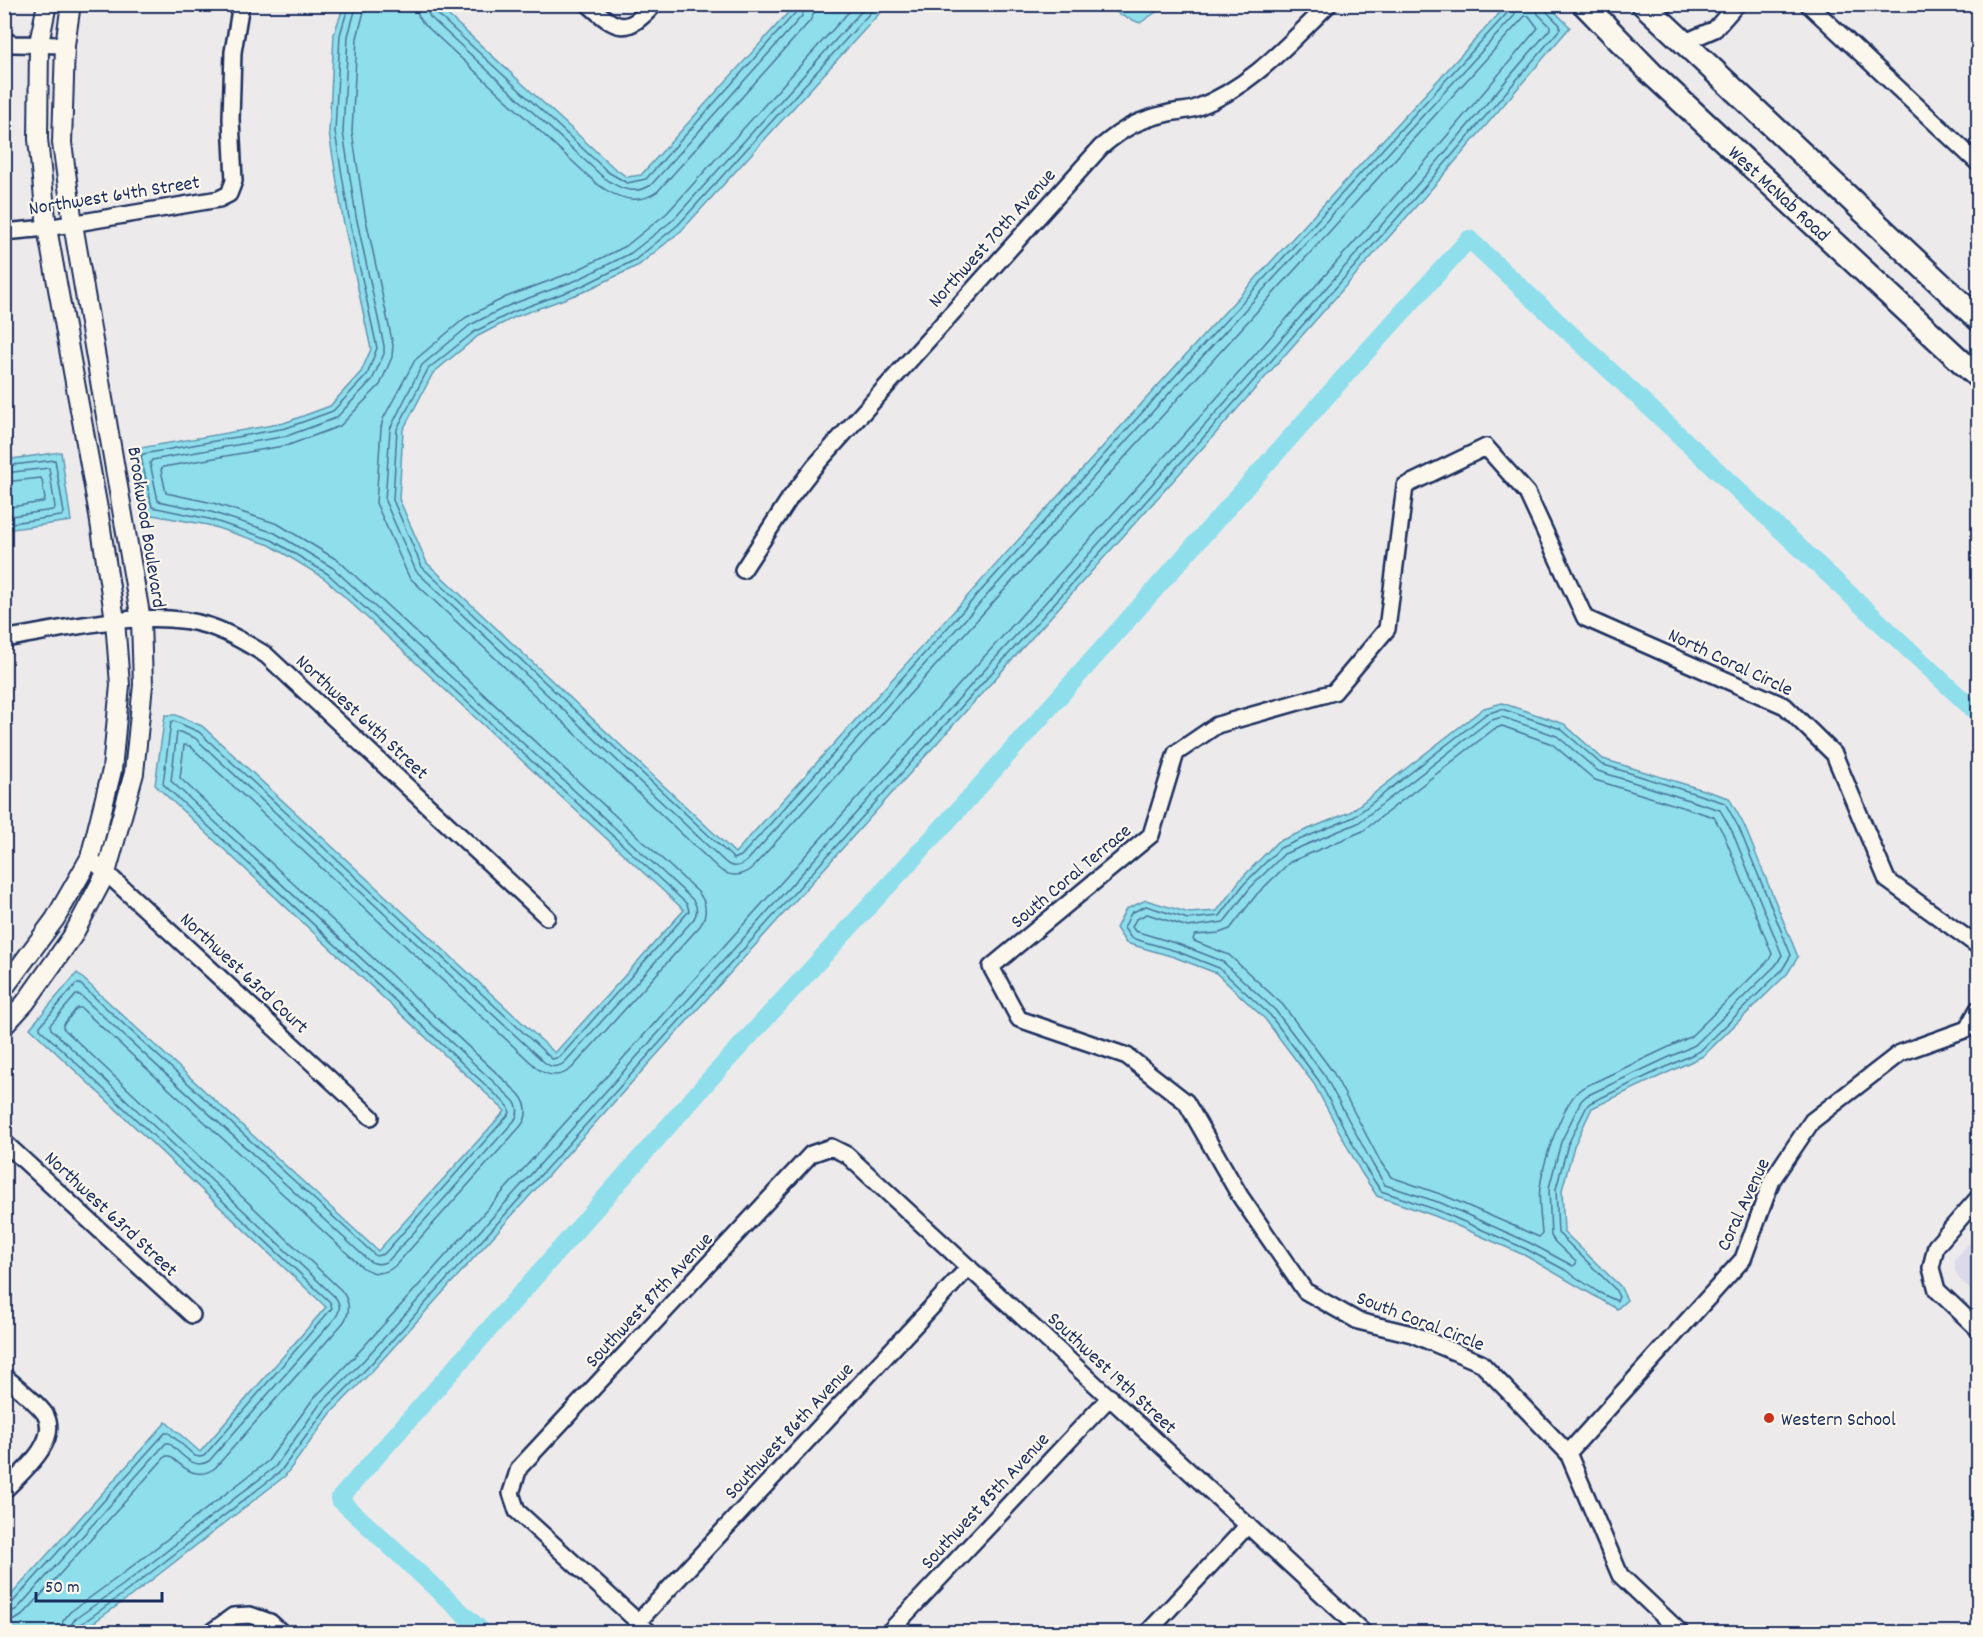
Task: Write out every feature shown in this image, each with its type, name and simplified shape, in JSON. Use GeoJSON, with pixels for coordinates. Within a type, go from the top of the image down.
{"type":"FeatureCollection","features":[{"type":"Feature","properties":{"kind":"main road","name":"West McNab Road"},"geometry":{"type":"LineString","coordinates":[[1584,4],[1652,74],[1978,377]]}},
{"type":"Feature","properties":{"kind":"main road"},"geometry":{"type":"LineString","coordinates":[[1643,4],[1978,319]]}},
{"type":"Feature","properties":{"kind":"street"},"geometry":{"type":"LineString","coordinates":[[4,988],[55,919],[90,858],[112,770],[120,685],[115,620],[98,509],[47,228],[38,139],[39,43],[46,4]]}},
{"type":"Feature","properties":{"kind":"street","name":"Brookwood Boulevard"},"geometry":{"type":"LineString","coordinates":[[4,1026],[25,1003],[72,937],[106,873],[134,773],[144,685],[141,620],[73,224],[62,143],[65,45],[71,4]]}},
{"type":"Feature","properties":{"kind":"street","name":"Northwest 64th Street"},"geometry":{"type":"LineString","coordinates":[[4,232],[73,224],[219,199],[229,194],[234,181],[231,119],[233,52],[241,4]]}},
{"type":"Feature","properties":{"kind":"street"},"geometry":{"type":"LineString","coordinates":[[588,4],[608,22],[624,27],[639,21],[655,4]]}},
{"type":"Feature","properties":{"kind":"street","name":"Northwest 70th Avenue"},"geometry":{"type":"LineString","coordinates":[[743,570],[790,498],[814,467],[1101,147],[1124,128],[1150,118],[1196,108],[1234,89],[1269,63],[1329,4]]}},
{"type":"Feature","properties":{"kind":"street"},"geometry":{"type":"LineString","coordinates":[[1683,43],[1715,29],[1737,4]]}},
{"type":"Feature","properties":{"kind":"street"},"geometry":{"type":"LineString","coordinates":[[1808,4],[1978,163]]}},
{"type":"Feature","properties":{"kind":"street"},"geometry":{"type":"LineString","coordinates":[[4,40],[13,44],[65,45]]}},
{"type":"Feature","properties":{"kind":"street","name":"North Coral Circle"},"geometry":{"type":"LineString","coordinates":[[1486,447],[1527,493],[1585,618],[1785,706],[1834,754],[1887,880],[1978,946]]}},
{"type":"Feature","properties":{"kind":"street","name":"South Coral Terrace"},"geometry":{"type":"LineString","coordinates":[[991,967],[1151,835],[1176,753],[1217,725],[1334,692],[1387,629],[1405,486],[1486,447]]}},
{"type":"Feature","properties":{"kind":"street","name":"Northwest 64th Street"},"geometry":{"type":"LineString","coordinates":[[4,639],[115,620],[177,619],[207,626],[238,638],[266,655],[547,917]]}},
{"type":"Feature","properties":{"kind":"street","name":"Northwest 63rd Court"},"geometry":{"type":"LineString","coordinates":[[90,858],[371,1117]]}},
{"type":"Feature","properties":{"kind":"street","name":"South Coral Circle"},"geometry":{"type":"LineString","coordinates":[[991,967],[1018,1020],[1127,1056],[1186,1102],[1240,1196],[1305,1291],[1358,1321],[1412,1334],[1481,1363],[1568,1453],[1620,1575],[1680,1632]]}},
{"type":"Feature","properties":{"kind":"street","name":"Coral Avenue"},"geometry":{"type":"LineString","coordinates":[[1568,1453],[1743,1259],[1772,1180],[1812,1121],[1900,1053],[1967,1029],[1978,1009]]}},
{"type":"Feature","properties":{"kind":"street","name":"Northwest 63rd Street"},"geometry":{"type":"LineString","coordinates":[[4,1142],[192,1315]]}},
{"type":"Feature","properties":{"kind":"street","name":"Southwest 19th Street"},"geometry":{"type":"LineString","coordinates":[[831,1147],[847,1155],[1363,1632]]}},
{"type":"Feature","properties":{"kind":"street","name":"Southwest 87th Avenue"},"geometry":{"type":"LineString","coordinates":[[644,1627],[517,1511],[511,1493],[519,1468],[811,1154],[831,1147]]}},
{"type":"Feature","properties":{"kind":"street"},"geometry":{"type":"LineString","coordinates":[[1978,1198],[1936,1246],[1931,1268],[1937,1290],[1978,1329]]}},
{"type":"Feature","properties":{"kind":"street","name":"Southwest 86th Avenue"},"geometry":{"type":"LineString","coordinates":[[644,1627],[969,1267]]}},
{"type":"Feature","properties":{"kind":"street"},"geometry":{"type":"LineString","coordinates":[[4,1376],[45,1415],[49,1433],[44,1448],[4,1491]]}},
{"type":"Feature","properties":{"kind":"street","name":"Southwest 85th Avenue"},"geometry":{"type":"LineString","coordinates":[[889,1632],[1110,1397]]}},
{"type":"Feature","properties":{"kind":"street"},"geometry":{"type":"LineString","coordinates":[[1148,1632],[1248,1525]]}},
{"type":"Feature","properties":{"kind":"street"},"geometry":{"type":"LineString","coordinates":[[211,1632],[233,1616],[250,1615],[270,1622],[281,1632]]}},
{"type":"Feature","properties":{"kind":"shaded area"},"geometry":{"type":"Polygon","coordinates":[[[1978,1233],[1978,1297],[1959,1279],[1955,1270],[1955,1259],[1978,1233]]]}},
{"type":"Feature","properties":{"kind":"water"},"geometry":{"type":"Polygon","coordinates":[[[344,5],[437,5],[613,167],[627,177],[641,175],[795,5],[887,5],[682,230],[639,265],[583,292],[515,317],[478,336],[433,373],[403,430],[399,499],[427,563],[735,853],[1201,338],[1507,5],[1548,5],[1570,27],[1441,178],[1216,433],[373,1370],[331,1413],[285,1476],[131,1596],[80,1632],[5,1632],[5,1602],[166,1422],[200,1452],[326,1307],[30,1028],[77,973],[378,1251],[505,1111],[155,785],[165,715],[176,715],[202,726],[555,1053],[684,910],[324,578],[270,545],[208,525],[147,514],[134,449],[284,423],[330,406],[361,372],[371,349],[343,219],[329,133],[334,34],[344,5]]]}},
{"type":"Feature","properties":{"kind":"water"},"geometry":{"type":"Polygon","coordinates":[[[1108,5],[1163,5],[1140,23],[1120,15],[1108,5]]]}},
{"type":"Feature","properties":{"kind":"water"},"geometry":{"type":"Polygon","coordinates":[[[61,452],[71,521],[5,530],[5,460],[61,452]]]}},
{"type":"Feature","properties":{"kind":"water"},"geometry":{"type":"Polygon","coordinates":[[[1502,703],[1564,724],[1603,759],[1729,798],[1744,825],[1798,957],[1787,974],[1703,1056],[1592,1108],[1574,1146],[1562,1190],[1564,1232],[1620,1286],[1627,1300],[1617,1309],[1524,1255],[1435,1216],[1377,1196],[1361,1172],[1314,1084],[1265,1019],[1216,973],[1174,957],[1126,943],[1116,928],[1126,909],[1146,900],[1189,913],[1217,911],[1240,880],[1277,842],[1350,812],[1484,708],[1502,703]]]}},
{"type":"Feature","properties":{"kind":"waterway"},"geometry":{"type":"LineString","coordinates":[[483,1632],[339,1499],[709,1080],[970,797],[1469,239],[1978,714]]}},
{"type":"Feature","properties":{"kind":"place","name":"Western School"},"geometry":{"type":"Point","coordinates":[1769,1418]}}]}
